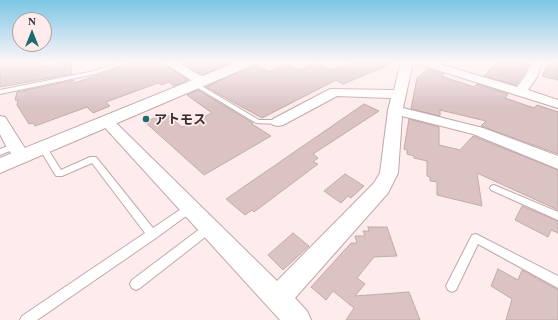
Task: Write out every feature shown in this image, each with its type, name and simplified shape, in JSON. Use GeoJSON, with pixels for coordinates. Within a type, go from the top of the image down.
{"type":"FeatureCollection","features":[{"type":"Feature","properties":{"kind":"street"},"geometry":{"type":"LineString","coordinates":[[191,77],[198,82]]}},
{"type":"Feature","properties":{"kind":"street"},"geometry":{"type":"LineString","coordinates":[[0,166],[12,152],[43,148],[211,77]]}},
{"type":"Feature","properties":{"kind":"street"},"geometry":{"type":"LineString","coordinates":[[277,299],[381,188],[389,173],[397,102],[403,77]]}},
{"type":"Feature","properties":{"kind":"street"},"geometry":{"type":"LineString","coordinates":[[471,77],[558,104]]}},
{"type":"Feature","properties":{"kind":"street"},"geometry":{"type":"LineString","coordinates":[[520,92],[531,77]]}},
{"type":"Feature","properties":{"kind":"street"},"geometry":{"type":"LineString","coordinates":[[278,122],[334,92],[397,102],[478,131],[558,163]]}},
{"type":"Feature","properties":{"kind":"street"},"geometry":{"type":"LineString","coordinates":[[0,120],[12,152]]}},
{"type":"Feature","properties":{"kind":"street"},"geometry":{"type":"LineString","coordinates":[[106,121],[298,320]]}},
{"type":"Feature","properties":{"kind":"lane"},"geometry":{"type":"LineString","coordinates":[[0,92],[72,77]]}},
{"type":"Feature","properties":{"kind":"lane"},"geometry":{"type":"LineString","coordinates":[[198,82],[258,122],[278,122]]}},
{"type":"Feature","properties":{"kind":"lane"},"geometry":{"type":"LineString","coordinates":[[43,148],[59,174],[93,159],[152,235]]}},
{"type":"Feature","properties":{"kind":"lane"},"geometry":{"type":"LineString","coordinates":[[494,188],[558,216]]}},
{"type":"Feature","properties":{"kind":"lane"},"geometry":{"type":"LineString","coordinates":[[26,320],[190,208]]}},
{"type":"Feature","properties":{"kind":"lane"},"geometry":{"type":"LineString","coordinates":[[136,284],[209,228]]}},
{"type":"Feature","properties":{"kind":"lane"},"geometry":{"type":"LineString","coordinates":[[452,286],[476,238],[558,282]]}},
{"type":"Feature","properties":{"kind":"building"},"geometry":{"type":"Polygon","coordinates":[[[0,77],[56,77],[0,87],[0,77]]]}},
{"type":"Feature","properties":{"kind":"building"},"geometry":{"type":"Polygon","coordinates":[[[92,77],[184,77],[188,80],[174,86],[169,82],[162,85],[158,83],[106,102],[110,106],[93,113],[87,107],[35,126],[33,123],[29,124],[17,105],[18,100],[15,100],[17,92],[74,80],[74,83],[92,77]]]}},
{"type":"Feature","properties":{"kind":"building"},"geometry":{"type":"Polygon","coordinates":[[[227,77],[360,77],[343,84],[336,80],[262,118],[206,87],[227,77]]]}},
{"type":"Feature","properties":{"kind":"building"},"geometry":{"type":"Polygon","coordinates":[[[444,77],[474,87],[477,84],[508,94],[505,98],[534,108],[537,105],[558,112],[558,154],[481,126],[486,121],[440,110],[440,116],[411,109],[417,78],[444,77]]]}},
{"type":"Feature","properties":{"kind":"building"},"geometry":{"type":"Polygon","coordinates":[[[487,77],[522,77],[516,85],[487,77]]]}},
{"type":"Feature","properties":{"kind":"building"},"geometry":{"type":"Polygon","coordinates":[[[546,77],[558,77],[558,80],[546,77]]]}},
{"type":"Feature","properties":{"kind":"building"},"geometry":{"type":"Polygon","coordinates":[[[198,90],[253,123],[252,124],[271,136],[204,175],[145,122],[165,113],[182,127],[212,113],[187,95],[198,90]]]}},
{"type":"Feature","properties":{"kind":"building"},"geometry":{"type":"Polygon","coordinates":[[[364,104],[379,111],[313,154],[318,158],[313,162],[318,164],[254,212],[252,210],[245,215],[226,199],[364,104]]]}},
{"type":"Feature","properties":{"kind":"building"},"geometry":{"type":"Polygon","coordinates":[[[409,119],[439,127],[439,145],[460,150],[473,136],[558,170],[558,210],[477,173],[482,206],[437,195],[437,182],[430,181],[430,177],[427,176],[427,161],[414,158],[414,156],[407,154],[407,150],[404,149],[409,119]]]}},
{"type":"Feature","properties":{"kind":"building"},"geometry":{"type":"Polygon","coordinates":[[[345,174],[364,186],[351,198],[348,196],[341,203],[324,191],[345,174]]]}},
{"type":"Feature","properties":{"kind":"building"},"geometry":{"type":"Polygon","coordinates":[[[522,206],[558,221],[558,233],[551,230],[548,237],[515,220],[522,206]]]}},
{"type":"Feature","properties":{"kind":"building"},"geometry":{"type":"Polygon","coordinates":[[[368,227],[387,227],[397,256],[374,257],[357,278],[365,284],[355,296],[409,292],[420,320],[346,320],[354,308],[333,291],[326,300],[311,287],[351,243],[357,243],[355,236],[365,236],[363,231],[369,231],[368,227]]]}},
{"type":"Feature","properties":{"kind":"building"},"geometry":{"type":"Polygon","coordinates":[[[293,233],[309,246],[283,270],[268,255],[293,233]]]}},
{"type":"Feature","properties":{"kind":"building"},"geometry":{"type":"Polygon","coordinates":[[[498,269],[518,280],[522,270],[558,290],[558,320],[506,320],[512,299],[491,286],[498,269]]]}},
{"type":"Feature","properties":{"kind":"place","name":"アトモス"},"geometry":{"type":"Point","coordinates":[146,119]}}]}
